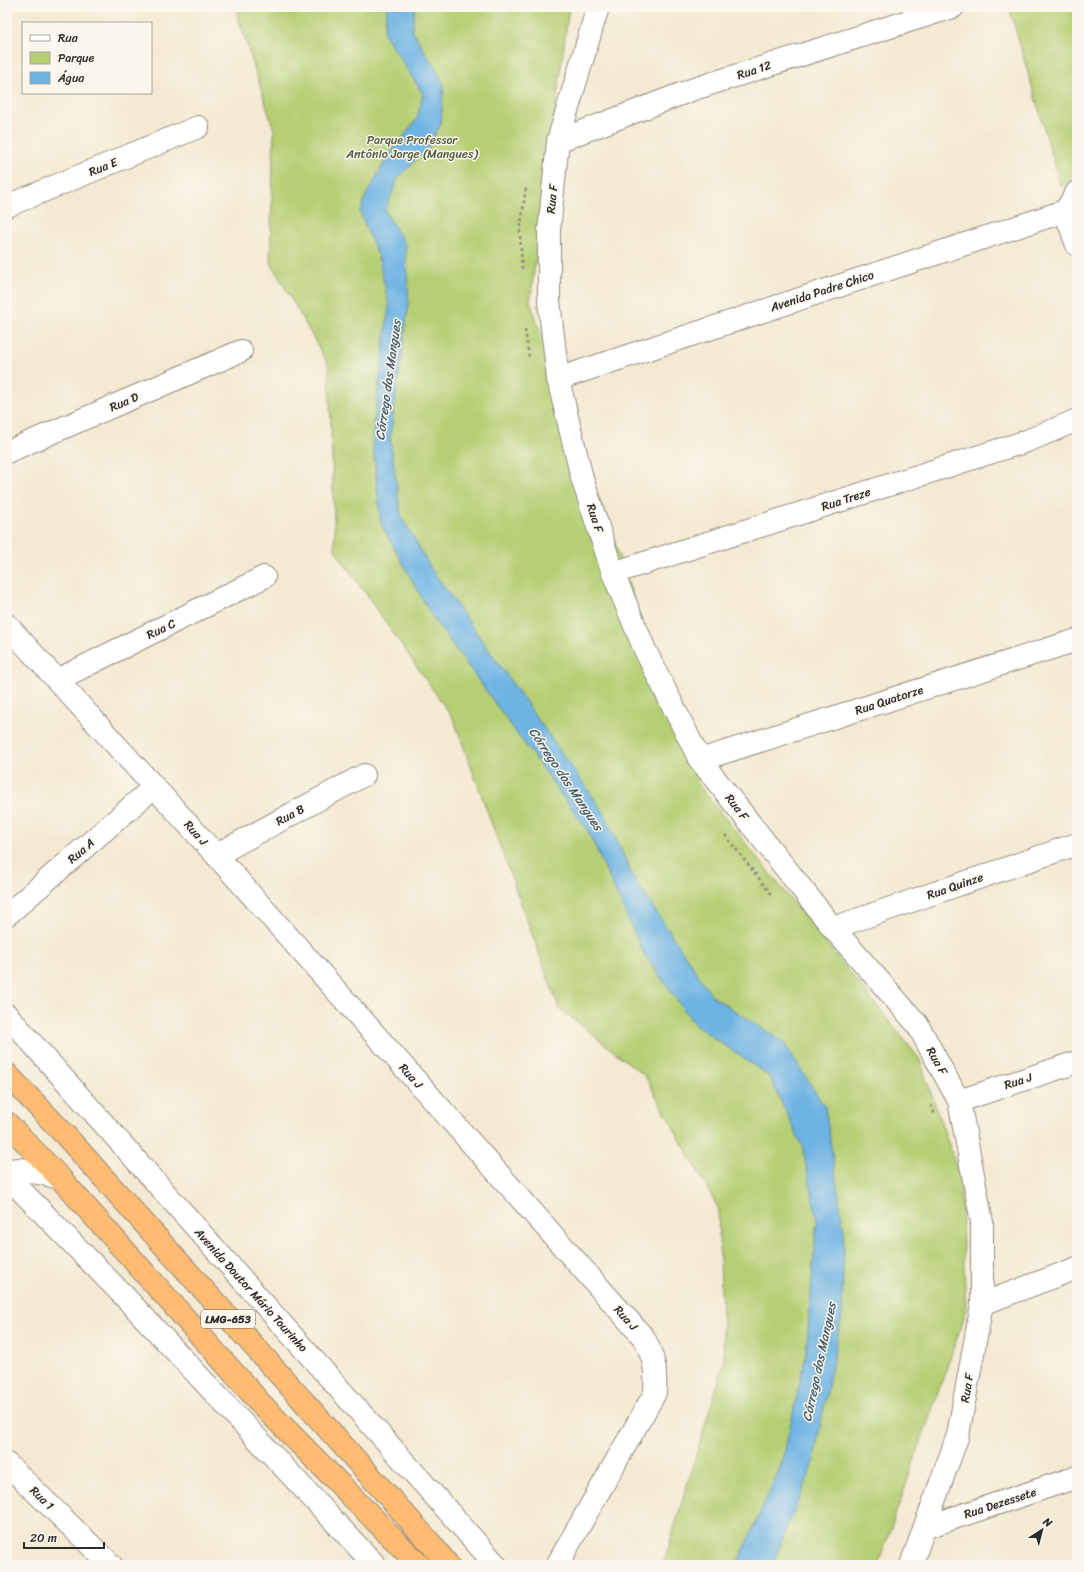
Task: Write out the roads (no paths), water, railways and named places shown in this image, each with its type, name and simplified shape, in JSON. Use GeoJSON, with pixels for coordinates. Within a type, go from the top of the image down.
{"type":"FeatureCollection","features":[{"type":"Feature","properties":{"kind":"highway","name":"LMG-653"},"geometry":{"type":"LineString","coordinates":[[7,1074],[66,1136],[432,1545],[448,1565]]}},
{"type":"Feature","properties":{"kind":"highway","name":"LMG-653"},"geometry":{"type":"LineString","coordinates":[[7,1123],[60,1178],[264,1407],[419,1565]]}},
{"type":"Feature","properties":{"kind":"street","name":"Rua F"},"geometry":{"type":"LineString","coordinates":[[598,7],[558,141],[549,231],[549,301],[558,378],[582,478],[614,573],[644,650],[700,760],[833,928],[917,1024],[959,1101],[982,1222],[982,1304],[958,1435],[911,1565]]}},
{"type":"Feature","properties":{"kind":"street","name":"Rua 12"},"geometry":{"type":"LineString","coordinates":[[558,141],[694,89],[953,7]]}},
{"type":"Feature","properties":{"kind":"street","name":"Rua E"},"geometry":{"type":"LineString","coordinates":[[7,206],[198,127]]}},
{"type":"Feature","properties":{"kind":"street"},"geometry":{"type":"LineString","coordinates":[[1077,192],[1065,211],[1077,245]]}},
{"type":"Feature","properties":{"kind":"street","name":"Avenida Padre Chico"},"geometry":{"type":"LineString","coordinates":[[558,378],[1065,211]]}},
{"type":"Feature","properties":{"kind":"street","name":"Rua D"},"geometry":{"type":"LineString","coordinates":[[7,452],[241,351]]}},
{"type":"Feature","properties":{"kind":"street","name":"Rua Treze"},"geometry":{"type":"LineString","coordinates":[[614,573],[1027,441],[1077,420]]}},
{"type":"Feature","properties":{"kind":"street","name":"Rua C"},"geometry":{"type":"LineString","coordinates":[[57,680],[264,578]]}},
{"type":"Feature","properties":{"kind":"street","name":"Rua J"},"geometry":{"type":"LineString","coordinates":[[7,625],[216,855],[644,1338],[653,1356],[656,1374],[655,1393],[557,1565]]}},
{"type":"Feature","properties":{"kind":"street","name":"Rua Quatorze"},"geometry":{"type":"LineString","coordinates":[[700,760],[1077,640]]}},
{"type":"Feature","properties":{"kind":"street","name":"Rua B"},"geometry":{"type":"LineString","coordinates":[[216,855],[364,775]]}},
{"type":"Feature","properties":{"kind":"street","name":"Rua A"},"geometry":{"type":"LineString","coordinates":[[7,915],[154,787]]}},
{"type":"Feature","properties":{"kind":"street","name":"Rua Quinze"},"geometry":{"type":"LineString","coordinates":[[833,928],[1077,844]]}},
{"type":"Feature","properties":{"kind":"street","name":"Avenida Doutor Mário Tourinho"},"geometry":{"type":"LineString","coordinates":[[7,1015],[496,1565]]}},
{"type":"Feature","properties":{"kind":"street","name":"Rua J"},"geometry":{"type":"LineString","coordinates":[[959,1101],[1077,1062]]}},
{"type":"Feature","properties":{"kind":"street"},"geometry":{"type":"LineString","coordinates":[[7,1170],[21,1169],[60,1178]]}},
{"type":"Feature","properties":{"kind":"street"},"geometry":{"type":"LineString","coordinates":[[7,1176],[124,1296],[375,1565]]}},
{"type":"Feature","properties":{"kind":"street"},"geometry":{"type":"LineString","coordinates":[[982,1304],[1077,1268]]}},
{"type":"Feature","properties":{"kind":"street","name":"Rua 1"},"geometry":{"type":"LineString","coordinates":[[7,1464],[111,1565]]}},
{"type":"Feature","properties":{"kind":"street","name":"Rua Dezessete"},"geometry":{"type":"LineString","coordinates":[[924,1528],[1077,1477]]}},
{"type":"Feature","properties":{"kind":"water","name":"Córrego dos Mangues"},"geometry":{"type":"Polygon","coordinates":[[[387,7],[415,7],[412,30],[444,84],[441,123],[428,148],[398,178],[385,211],[405,244],[409,303],[390,438],[401,516],[432,570],[605,814],[633,877],[712,996],[783,1042],[825,1107],[844,1231],[842,1314],[812,1468],[772,1565],[737,1565],[782,1463],[806,1354],[817,1218],[802,1146],[769,1076],[695,1025],[644,954],[588,831],[433,618],[381,524],[372,438],[389,305],[378,256],[360,213],[365,197],[387,158],[417,119],[423,94],[384,33],[387,7]]]}},
{"type":"Feature","properties":{"kind":"park label","name":"Parque Professor Antônio Jorge (Mangues)"},"geometry":{"type":"Point","coordinates":[412,147]}}]}
